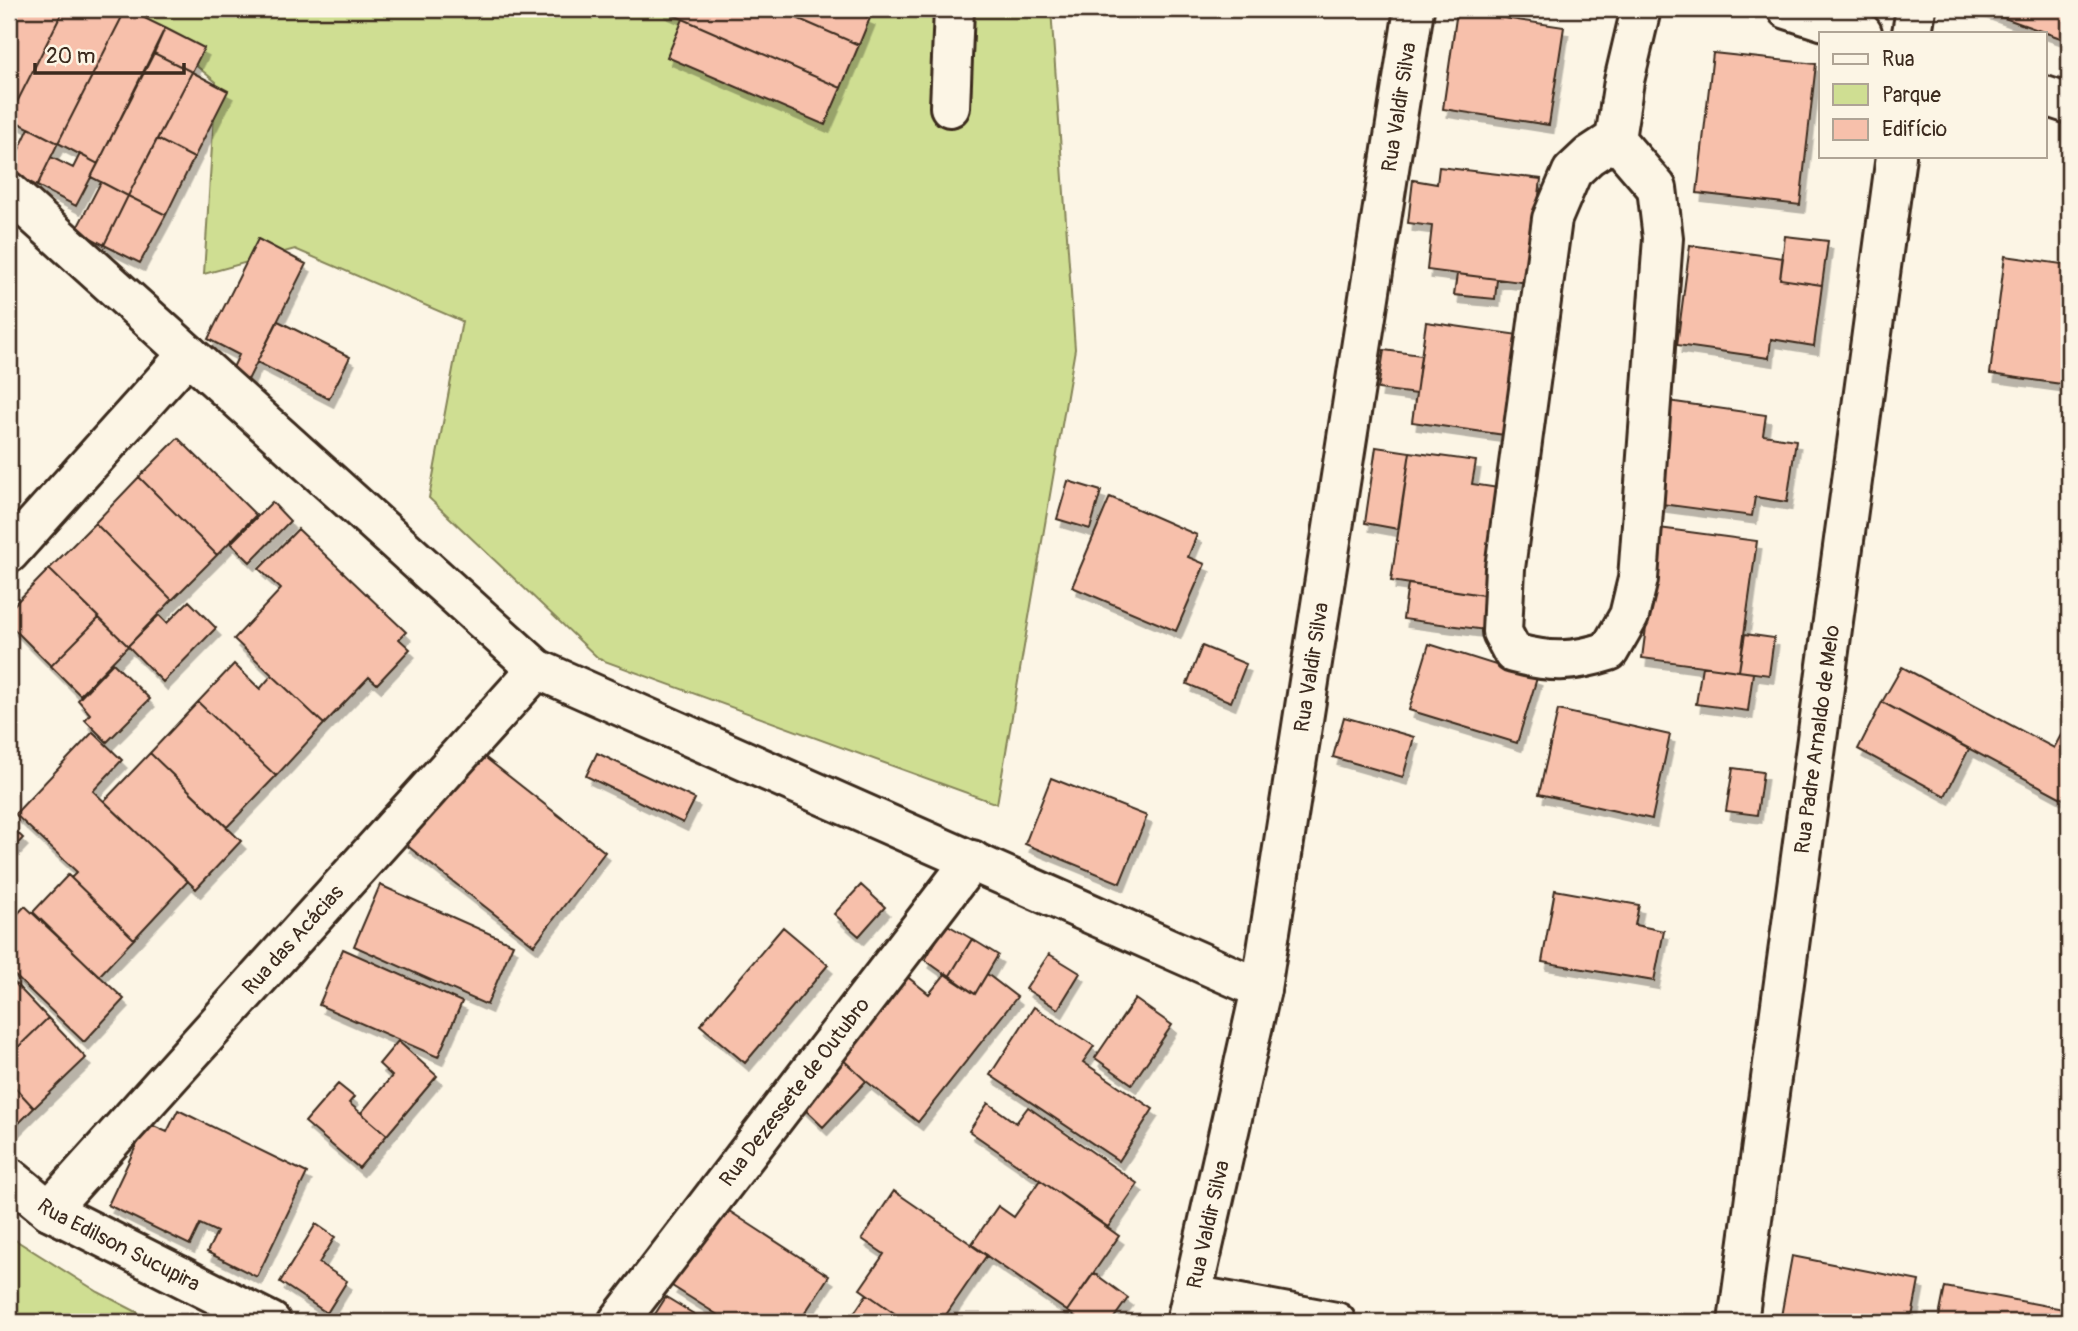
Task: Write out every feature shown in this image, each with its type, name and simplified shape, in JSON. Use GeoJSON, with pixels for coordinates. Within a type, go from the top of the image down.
{"type":"FeatureCollection","features":[{"type":"Feature","properties":{"kind":"street"},"geometry":{"type":"LineString","coordinates":[[950,107],[954,9]]}},
{"type":"Feature","properties":{"kind":"street","name":"Rua Valdir Silva"},"geometry":{"type":"LineString","coordinates":[[1189,1309],[1261,989],[1414,9]]}},
{"type":"Feature","properties":{"kind":"street"},"geometry":{"type":"LineString","coordinates":[[1615,139],[1657,188],[1663,239],[1638,579],[1629,616],[1609,651],[1583,659],[1545,661],[1513,653],[1502,632],[1509,541],[1552,219],[1572,172],[1588,156],[1615,139],[1624,82],[1641,9]]}},
{"type":"Feature","properties":{"kind":"street"},"geometry":{"type":"LineString","coordinates":[[1787,9],[1859,32]]}},
{"type":"Feature","properties":{"kind":"street"},"geometry":{"type":"LineString","coordinates":[[1912,32],[1916,9]]}},
{"type":"Feature","properties":{"kind":"street"},"geometry":{"type":"LineString","coordinates":[[2046,96],[2069,104]]}},
{"type":"Feature","properties":{"kind":"street","name":"Rua Padre Arnaldo de Melo"},"geometry":{"type":"LineString","coordinates":[[1738,1322],[1896,158]]}},
{"type":"Feature","properties":{"kind":"street"},"geometry":{"type":"LineString","coordinates":[[9,192],[537,669],[1261,989]]}},
{"type":"Feature","properties":{"kind":"street"},"geometry":{"type":"LineString","coordinates":[[9,553],[188,354]]}},
{"type":"Feature","properties":{"kind":"street","name":"Rua das Acácias"},"geometry":{"type":"LineString","coordinates":[[49,1210],[537,669]]}},
{"type":"Feature","properties":{"kind":"street","name":"Rua Dezessete de Outubro"},"geometry":{"type":"LineString","coordinates":[[618,1322],[972,860]]}},
{"type":"Feature","properties":{"kind":"street","name":"Rua Edilson Sucupira"},"geometry":{"type":"LineString","coordinates":[[9,1177],[49,1210],[271,1322]]}},
{"type":"Feature","properties":{"kind":"street"},"geometry":{"type":"LineString","coordinates":[[1189,1309],[1336,1322]]}},
{"type":"Feature","properties":{"kind":"green space"},"geometry":{"type":"Polygon","coordinates":[[[127,9],[1051,9],[1075,349],[997,804],[599,659],[429,498],[462,321],[295,249],[204,274],[216,82],[127,9]]]}},
{"type":"Feature","properties":{"kind":"green space"},"geometry":{"type":"Polygon","coordinates":[[[9,1236],[98,1292],[156,1322],[9,1322],[9,1236]]]}},
{"type":"Feature","properties":{"kind":"building"},"geometry":{"type":"Polygon","coordinates":[[[9,9],[64,9],[9,118],[9,9]]]}},
{"type":"Feature","properties":{"kind":"building"},"geometry":{"type":"Polygon","coordinates":[[[64,9],[126,9],[58,143],[9,118],[64,9]]]}},
{"type":"Feature","properties":{"kind":"building"},"geometry":{"type":"Polygon","coordinates":[[[126,9],[165,28],[98,164],[58,143],[126,9]]]}},
{"type":"Feature","properties":{"kind":"building"},"geometry":{"type":"Polygon","coordinates":[[[660,9],[776,9],[859,45],[841,88],[660,9]]]}},
{"type":"Feature","properties":{"kind":"building"},"geometry":{"type":"Polygon","coordinates":[[[776,9],[853,9],[870,18],[859,45],[776,9]]]}},
{"type":"Feature","properties":{"kind":"building"},"geometry":{"type":"Polygon","coordinates":[[[1979,9],[2069,9],[2069,41],[1979,9]]]}},
{"type":"Feature","properties":{"kind":"building"},"geometry":{"type":"Polygon","coordinates":[[[1457,11],[1564,27],[1549,125],[1443,109],[1457,11]]]}},
{"type":"Feature","properties":{"kind":"building"},"geometry":{"type":"Polygon","coordinates":[[[683,19],[841,88],[825,125],[667,57],[683,19]]]}},
{"type":"Feature","properties":{"kind":"building"},"geometry":{"type":"Polygon","coordinates":[[[165,28],[204,48],[192,72],[154,53],[165,28]]]}},
{"type":"Feature","properties":{"kind":"building"},"geometry":{"type":"Polygon","coordinates":[[[154,53],[192,72],[128,196],[91,177],[154,53]]]}},
{"type":"Feature","properties":{"kind":"building"},"geometry":{"type":"Polygon","coordinates":[[[1713,53],[1816,64],[1800,205],[1697,193],[1713,53]]]}},
{"type":"Feature","properties":{"kind":"building"},"geometry":{"type":"Polygon","coordinates":[[[192,72],[228,91],[194,158],[157,139],[192,72]]]}},
{"type":"Feature","properties":{"kind":"building"},"geometry":{"type":"Polygon","coordinates":[[[29,128],[58,143],[37,186],[9,171],[29,128]]]}},
{"type":"Feature","properties":{"kind":"building"},"geometry":{"type":"Polygon","coordinates":[[[157,139],[194,158],[166,215],[128,196],[157,139]]]}},
{"type":"Feature","properties":{"kind":"building"},"geometry":{"type":"Polygon","coordinates":[[[80,154],[98,164],[76,206],[37,186],[51,157],[73,168],[80,154]]]}},
{"type":"Feature","properties":{"kind":"building"},"geometry":{"type":"Polygon","coordinates":[[[1439,167],[1541,179],[1528,283],[1427,270],[1432,226],[1408,223],[1413,180],[1437,184],[1439,167]]]}},
{"type":"Feature","properties":{"kind":"building"},"geometry":{"type":"Polygon","coordinates":[[[101,182],[128,196],[104,245],[76,230],[101,182]]]}},
{"type":"Feature","properties":{"kind":"building"},"geometry":{"type":"Polygon","coordinates":[[[128,196],[166,215],[140,263],[104,245],[128,196]]]}},
{"type":"Feature","properties":{"kind":"building"},"geometry":{"type":"Polygon","coordinates":[[[1785,236],[1828,241],[1822,285],[1780,279],[1785,236]]]}},
{"type":"Feature","properties":{"kind":"building"},"geometry":{"type":"Polygon","coordinates":[[[258,239],[306,264],[246,384],[229,376],[239,355],[208,339],[258,239]]]}},
{"type":"Feature","properties":{"kind":"building"},"geometry":{"type":"Polygon","coordinates":[[[1690,245],[1783,258],[1780,279],[1822,285],[1814,346],[1771,339],[1769,358],[1677,345],[1690,245]]]}},
{"type":"Feature","properties":{"kind":"building"},"geometry":{"type":"Polygon","coordinates":[[[2005,256],[2069,265],[2069,385],[1990,374],[2005,256]]]}},
{"type":"Feature","properties":{"kind":"building"},"geometry":{"type":"Polygon","coordinates":[[[1457,274],[1497,279],[1495,299],[1454,295],[1457,274]]]}},
{"type":"Feature","properties":{"kind":"building"},"geometry":{"type":"Polygon","coordinates":[[[278,321],[350,357],[329,399],[257,362],[278,321]]]}},
{"type":"Feature","properties":{"kind":"building"},"geometry":{"type":"Polygon","coordinates":[[[1426,322],[1526,336],[1512,436],[1412,422],[1426,322]]]}},
{"type":"Feature","properties":{"kind":"building"},"geometry":{"type":"Polygon","coordinates":[[[1384,350],[1421,355],[1416,394],[1378,389],[1384,350]]]}},
{"type":"Feature","properties":{"kind":"building"},"geometry":{"type":"Polygon","coordinates":[[[1668,401],[1766,415],[1763,435],[1796,440],[1787,502],[1755,497],[1752,516],[1654,503],[1668,401]]]}},
{"type":"Feature","properties":{"kind":"building"},"geometry":{"type":"Polygon","coordinates":[[[178,438],[256,515],[217,555],[139,477],[178,438]]]}},
{"type":"Feature","properties":{"kind":"building"},"geometry":{"type":"Polygon","coordinates":[[[1376,447],[1410,452],[1398,529],[1365,523],[1376,447]]]}},
{"type":"Feature","properties":{"kind":"building"},"geometry":{"type":"Polygon","coordinates":[[[1410,452],[1476,461],[1472,484],[1505,489],[1490,596],[1391,581],[1410,452]]]}},
{"type":"Feature","properties":{"kind":"building"},"geometry":{"type":"Polygon","coordinates":[[[139,477],[217,555],[172,600],[95,523],[139,477]]]}},
{"type":"Feature","properties":{"kind":"building"},"geometry":{"type":"Polygon","coordinates":[[[1068,481],[1101,491],[1090,529],[1057,519],[1068,481]]]}},
{"type":"Feature","properties":{"kind":"building"},"geometry":{"type":"Polygon","coordinates":[[[1110,497],[1197,535],[1188,557],[1205,564],[1176,631],[1072,587],[1110,497]]]}},
{"type":"Feature","properties":{"kind":"building"},"geometry":{"type":"Polygon","coordinates":[[[272,502],[290,521],[250,562],[231,543],[272,502]]]}},
{"type":"Feature","properties":{"kind":"building"},"geometry":{"type":"Polygon","coordinates":[[[95,523],[172,600],[128,646],[49,569],[95,523]]]}},
{"type":"Feature","properties":{"kind":"building"},"geometry":{"type":"Polygon","coordinates":[[[1659,528],[1757,541],[1739,671],[1642,658],[1659,528]]]}},
{"type":"Feature","properties":{"kind":"building"},"geometry":{"type":"Polygon","coordinates":[[[298,529],[406,632],[399,639],[410,649],[377,684],[369,677],[324,724],[234,639],[281,589],[259,569],[298,529]]]}},
{"type":"Feature","properties":{"kind":"building"},"geometry":{"type":"Polygon","coordinates":[[[49,569],[99,618],[51,666],[9,624],[9,610],[49,569]]]}},
{"type":"Feature","properties":{"kind":"building"},"geometry":{"type":"Polygon","coordinates":[[[1408,584],[1490,596],[1485,630],[1403,619],[1408,584]]]}},
{"type":"Feature","properties":{"kind":"building"},"geometry":{"type":"Polygon","coordinates":[[[189,601],[216,628],[163,682],[128,646],[159,615],[167,623],[189,601]]]}},
{"type":"Feature","properties":{"kind":"building"},"geometry":{"type":"Polygon","coordinates":[[[99,618],[128,646],[80,695],[51,666],[99,618]]]}},
{"type":"Feature","properties":{"kind":"building"},"geometry":{"type":"Polygon","coordinates":[[[1745,634],[1774,638],[1769,675],[1739,671],[1745,634]]]}},
{"type":"Feature","properties":{"kind":"building"},"geometry":{"type":"Polygon","coordinates":[[[1429,644],[1537,678],[1517,743],[1409,710],[1429,644]]]}},
{"type":"Feature","properties":{"kind":"building"},"geometry":{"type":"Polygon","coordinates":[[[1202,646],[1246,664],[1231,702],[1187,684],[1202,646]]]}},
{"type":"Feature","properties":{"kind":"building"},"geometry":{"type":"Polygon","coordinates":[[[113,663],[150,699],[107,742],[85,720],[90,714],[78,700],[113,663]]]}},
{"type":"Feature","properties":{"kind":"building"},"geometry":{"type":"Polygon","coordinates":[[[234,664],[260,689],[272,675],[324,724],[276,776],[198,702],[234,664]]]}},
{"type":"Feature","properties":{"kind":"building"},"geometry":{"type":"Polygon","coordinates":[[[1702,666],[1753,673],[1748,711],[1696,704],[1702,666]]]}},
{"type":"Feature","properties":{"kind":"building"},"geometry":{"type":"Polygon","coordinates":[[[1902,667],[2054,748],[2069,720],[2069,802],[1882,702],[1902,667]]]}},
{"type":"Feature","properties":{"kind":"building"},"geometry":{"type":"Polygon","coordinates":[[[198,702],[276,776],[227,827],[150,753],[198,702]]]}},
{"type":"Feature","properties":{"kind":"building"},"geometry":{"type":"Polygon","coordinates":[[[1882,702],[1969,749],[1945,796],[1858,749],[1882,702]]]}},
{"type":"Feature","properties":{"kind":"building"},"geometry":{"type":"Polygon","coordinates":[[[1558,710],[1670,735],[1652,819],[1539,794],[1558,710]]]}},
{"type":"Feature","properties":{"kind":"building"},"geometry":{"type":"Polygon","coordinates":[[[1344,717],[1414,737],[1403,777],[1333,757],[1344,717]]]}},
{"type":"Feature","properties":{"kind":"building"},"geometry":{"type":"Polygon","coordinates":[[[93,732],[122,760],[93,791],[188,881],[134,939],[71,878],[77,872],[15,814],[93,732]]]}},
{"type":"Feature","properties":{"kind":"building"},"geometry":{"type":"Polygon","coordinates":[[[477,751],[605,852],[534,945],[405,844],[477,751]]]}},
{"type":"Feature","properties":{"kind":"building"},"geometry":{"type":"Polygon","coordinates":[[[150,753],[241,841],[196,889],[104,801],[150,753]]]}},
{"type":"Feature","properties":{"kind":"building"},"geometry":{"type":"Polygon","coordinates":[[[597,753],[695,799],[683,823],[586,776],[597,753]]]}},
{"type":"Feature","properties":{"kind":"building"},"geometry":{"type":"Polygon","coordinates":[[[1733,768],[1763,772],[1757,815],[1726,811],[1733,768]]]}},
{"type":"Feature","properties":{"kind":"building"},"geometry":{"type":"Polygon","coordinates":[[[1051,778],[1147,816],[1120,883],[1025,844],[1051,778]]]}},
{"type":"Feature","properties":{"kind":"building"},"geometry":{"type":"Polygon","coordinates":[[[9,825],[23,838],[9,853],[9,825]]]}},
{"type":"Feature","properties":{"kind":"building"},"geometry":{"type":"Polygon","coordinates":[[[68,875],[134,939],[99,976],[33,912],[68,875]]]}},
{"type":"Feature","properties":{"kind":"building"},"geometry":{"type":"Polygon","coordinates":[[[380,885],[513,944],[487,1005],[354,946],[380,885]]]}},
{"type":"Feature","properties":{"kind":"building"},"geometry":{"type":"Polygon","coordinates":[[[861,885],[885,907],[859,936],[834,914],[861,885]]]}},
{"type":"Feature","properties":{"kind":"building"},"geometry":{"type":"Polygon","coordinates":[[[1555,890],[1639,905],[1635,925],[1664,931],[1654,981],[1542,962],[1555,890]]]}},
{"type":"Feature","properties":{"kind":"building"},"geometry":{"type":"Polygon","coordinates":[[[25,906],[124,999],[84,1042],[9,970],[9,923],[25,906]]]}},
{"type":"Feature","properties":{"kind":"building"},"geometry":{"type":"Polygon","coordinates":[[[946,924],[972,939],[949,977],[925,960],[946,924]]]}},
{"type":"Feature","properties":{"kind":"building"},"geometry":{"type":"Polygon","coordinates":[[[783,927],[828,965],[745,1063],[700,1025],[783,927]]]}},
{"type":"Feature","properties":{"kind":"building"},"geometry":{"type":"Polygon","coordinates":[[[972,939],[998,955],[975,994],[949,977],[972,939]]]}},
{"type":"Feature","properties":{"kind":"building"},"geometry":{"type":"Polygon","coordinates":[[[343,949],[462,1002],[438,1057],[319,1005],[343,949]]]}},
{"type":"Feature","properties":{"kind":"building"},"geometry":{"type":"Polygon","coordinates":[[[1049,954],[1080,973],[1058,1009],[1026,989],[1049,954]]]}},
{"type":"Feature","properties":{"kind":"building"},"geometry":{"type":"Polygon","coordinates":[[[946,973],[975,994],[987,974],[1017,997],[918,1122],[839,1056],[905,975],[929,994],[946,973]]]}},
{"type":"Feature","properties":{"kind":"building"},"geometry":{"type":"Polygon","coordinates":[[[9,977],[48,1018],[9,1056],[9,977]]]}},
{"type":"Feature","properties":{"kind":"building"},"geometry":{"type":"Polygon","coordinates":[[[1135,999],[1172,1025],[1132,1084],[1095,1058],[1135,999]]]}},
{"type":"Feature","properties":{"kind":"building"},"geometry":{"type":"Polygon","coordinates":[[[1034,1007],[1094,1046],[1083,1062],[1153,1109],[1119,1161],[990,1075],[1034,1007]]]}},
{"type":"Feature","properties":{"kind":"building"},"geometry":{"type":"Polygon","coordinates":[[[48,1018],[86,1058],[34,1108],[9,1081],[9,1056],[48,1018]]]}},
{"type":"Feature","properties":{"kind":"building"},"geometry":{"type":"Polygon","coordinates":[[[398,1041],[437,1076],[387,1135],[361,1113],[392,1076],[379,1064],[398,1041]]]}},
{"type":"Feature","properties":{"kind":"building"},"geometry":{"type":"Polygon","coordinates":[[[839,1056],[866,1081],[823,1127],[797,1102],[839,1056]]]}},
{"type":"Feature","properties":{"kind":"building"},"geometry":{"type":"Polygon","coordinates":[[[9,1081],[34,1108],[9,1133],[9,1081]]]}},
{"type":"Feature","properties":{"kind":"building"},"geometry":{"type":"Polygon","coordinates":[[[338,1084],[354,1097],[349,1103],[387,1135],[359,1168],[305,1122],[338,1084]]]}},
{"type":"Feature","properties":{"kind":"building"},"geometry":{"type":"Polygon","coordinates":[[[988,1103],[1016,1123],[1028,1107],[1138,1184],[1108,1227],[969,1131],[988,1103]]]}},
{"type":"Feature","properties":{"kind":"building"},"geometry":{"type":"Polygon","coordinates":[[[178,1110],[307,1173],[257,1277],[207,1252],[217,1232],[200,1224],[190,1245],[108,1205],[147,1123],[167,1132],[178,1110]]]}},
{"type":"Feature","properties":{"kind":"building"},"geometry":{"type":"Polygon","coordinates":[[[1040,1180],[1119,1236],[1067,1311],[971,1245],[998,1206],[1014,1217],[1040,1180]]]}},
{"type":"Feature","properties":{"kind":"building"},"geometry":{"type":"Polygon","coordinates":[[[894,1191],[987,1255],[941,1322],[907,1322],[860,1289],[884,1254],[862,1239],[894,1191]]]}},
{"type":"Feature","properties":{"kind":"building"},"geometry":{"type":"Polygon","coordinates":[[[723,1207],[829,1276],[799,1322],[729,1322],[672,1286],[723,1207]]]}},
{"type":"Feature","properties":{"kind":"building"},"geometry":{"type":"Polygon","coordinates":[[[316,1224],[335,1237],[319,1263],[347,1281],[327,1313],[280,1282],[316,1224]]]}},
{"type":"Feature","properties":{"kind":"building"},"geometry":{"type":"Polygon","coordinates":[[[1792,1256],[1919,1281],[1911,1322],[1780,1322],[1792,1256]]]}},
{"type":"Feature","properties":{"kind":"building"},"geometry":{"type":"Polygon","coordinates":[[[1094,1273],[1128,1298],[1111,1322],[1082,1322],[1067,1311],[1094,1273]]]}},
{"type":"Feature","properties":{"kind":"building"},"geometry":{"type":"Polygon","coordinates":[[[1945,1287],[2069,1310],[2069,1322],[1938,1322],[1945,1287]]]}},
{"type":"Feature","properties":{"kind":"building"},"geometry":{"type":"Polygon","coordinates":[[[867,1294],[907,1322],[848,1322],[867,1294]]]}},
{"type":"Feature","properties":{"kind":"building"},"geometry":{"type":"Polygon","coordinates":[[[666,1297],[707,1322],[650,1322],[666,1297]]]}}]}
